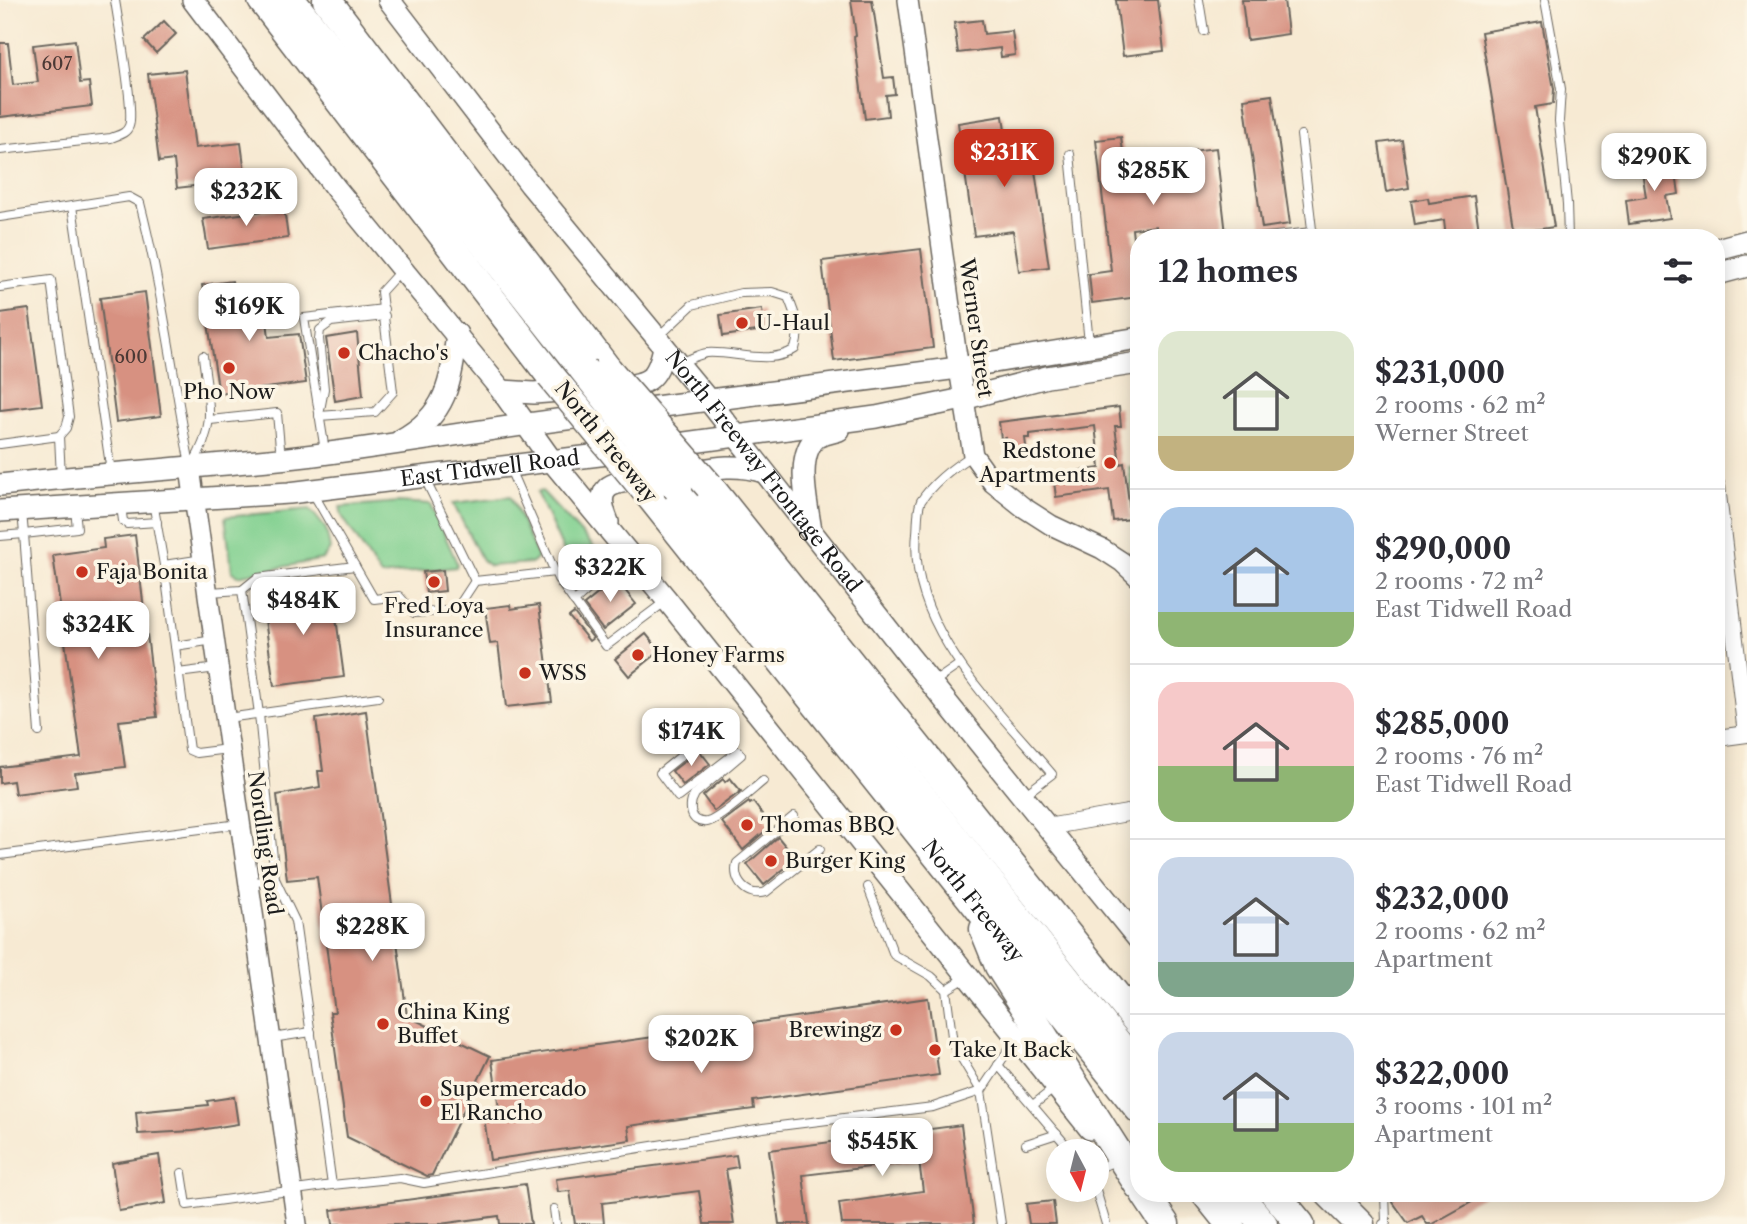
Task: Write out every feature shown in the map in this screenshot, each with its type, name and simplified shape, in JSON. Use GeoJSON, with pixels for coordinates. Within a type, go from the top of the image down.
{"type":"FeatureCollection","features":[{"type":"Feature","properties":{"kind":"highway","name":"North Freeway"},"geometry":{"type":"LineString","coordinates":[[262,0],[550,375],[650,496],[1130,1098]]}},
{"type":"Feature","properties":{"kind":"highway","name":"North Freeway"},"geometry":{"type":"LineString","coordinates":[[291,0],[595,370],[709,486],[1130,1013]]}},
{"type":"Feature","properties":{"kind":"highway","name":"North Freeway"},"geometry":{"type":"LineString","coordinates":[[327,0],[678,489],[1130,1059]]}},
{"type":"Feature","properties":{"kind":"highway"},"geometry":{"type":"LineString","coordinates":[[975,819],[1130,983]]}},
{"type":"Feature","properties":{"kind":"highway"},"geometry":{"type":"LineString","coordinates":[[971,898],[999,966],[1130,1172]]}},
{"type":"Feature","properties":{"kind":"highway"},"geometry":{"type":"LineString","coordinates":[[1149,1202],[1165,1224]]}},
{"type":"Feature","properties":{"kind":"highway"},"geometry":{"type":"LineString","coordinates":[[1212,1202],[1230,1224]]}},
{"type":"Feature","properties":{"kind":"highway"},"geometry":{"type":"LineString","coordinates":[[1245,1202],[1263,1224]]}},
{"type":"Feature","properties":{"kind":"highway"},"geometry":{"type":"LineString","coordinates":[[1282,1202],[1300,1224]]}},
{"type":"Feature","properties":{"kind":"highway"},"geometry":{"type":"LineString","coordinates":[[1338,1202],[1360,1224]]}},
{"type":"Feature","properties":{"kind":"main road"},"geometry":{"type":"LineString","coordinates":[[193,0],[337,190],[502,391],[552,461],[667,600],[1017,1037],[1056,1087],[1089,1139]]}},
{"type":"Feature","properties":{"kind":"main road","name":"North Freeway Frontage Road"},"geometry":{"type":"LineString","coordinates":[[389,0],[530,184],[709,401],[932,684],[1130,929]]}},
{"type":"Feature","properties":{"kind":"main road"},"geometry":{"type":"LineString","coordinates":[[1725,247],[1747,241]]}},
{"type":"Feature","properties":{"kind":"main road"},"geometry":{"type":"LineString","coordinates":[[1725,272],[1747,266]]}},
{"type":"Feature","properties":{"kind":"main road"},"geometry":{"type":"LineString","coordinates":[[395,444],[415,433],[446,397],[457,334]]}},
{"type":"Feature","properties":{"kind":"main road","name":"East Tidwell Road"},"geometry":{"type":"LineString","coordinates":[[0,485],[326,453],[525,424],[958,368],[1130,340]]}},
{"type":"Feature","properties":{"kind":"main road"},"geometry":{"type":"LineString","coordinates":[[502,391],[534,393],[635,386],[652,378],[660,367],[661,342]]}},
{"type":"Feature","properties":{"kind":"main road","name":"East Tidwell Road"},"geometry":{"type":"LineString","coordinates":[[0,511],[121,503],[155,512],[195,499],[311,491],[552,461],[876,417],[963,399],[1047,377],[1130,364]]}},
{"type":"Feature","properties":{"kind":"main road"},"geometry":{"type":"LineString","coordinates":[[811,531],[804,475],[810,447],[818,437],[876,417]]}},
{"type":"Feature","properties":{"kind":"main road"},"geometry":{"type":"LineString","coordinates":[[364,448],[369,483]]}},
{"type":"Feature","properties":{"kind":"main road"},"geometry":{"type":"LineString","coordinates":[[611,531],[601,507],[601,499],[606,490],[615,484],[733,466],[764,472]]}},
{"type":"Feature","properties":{"kind":"main road"},"geometry":{"type":"LineString","coordinates":[[1110,1168],[1130,1184]]}},
{"type":"Feature","properties":{"kind":"main road"},"geometry":{"type":"LineString","coordinates":[[1342,1202],[1360,1224]]}},
{"type":"Feature","properties":{"kind":"street","name":"Werner Street"},"geometry":{"type":"LineString","coordinates":[[908,0],[958,368],[973,455],[993,483],[1023,508],[1051,525],[1102,549],[1130,570]]}},
{"type":"Feature","properties":{"kind":"street","name":"Nordling Road"},"geometry":{"type":"LineString","coordinates":[[190,468],[296,1224]]}},
{"type":"Feature","properties":{"kind":"street"},"geometry":{"type":"LineString","coordinates":[[1725,554],[1746,734],[1725,737]]}},
{"type":"Feature","properties":{"kind":"street"},"geometry":{"type":"LineString","coordinates":[[1048,827],[1130,813]]}},
{"type":"Feature","properties":{"kind":"lane"},"geometry":{"type":"LineString","coordinates":[[0,150],[111,138],[124,134],[129,127],[130,108],[115,0]]}},
{"type":"Feature","properties":{"kind":"lane"},"geometry":{"type":"LineString","coordinates":[[1199,0],[1204,31]]}},
{"type":"Feature","properties":{"kind":"lane"},"geometry":{"type":"LineString","coordinates":[[1545,0],[1561,89],[1559,121],[1568,229]]}},
{"type":"Feature","properties":{"kind":"lane"},"geometry":{"type":"LineString","coordinates":[[1301,135],[1312,229]]}},
{"type":"Feature","properties":{"kind":"lane"},"geometry":{"type":"LineString","coordinates":[[1070,154],[1090,346]]}},
{"type":"Feature","properties":{"kind":"lane"},"geometry":{"type":"LineString","coordinates":[[0,217],[130,197],[140,203],[152,250],[190,468]]}},
{"type":"Feature","properties":{"kind":"lane"},"geometry":{"type":"LineString","coordinates":[[72,206],[111,472]]}},
{"type":"Feature","properties":{"kind":"lane"},"geometry":{"type":"LineString","coordinates":[[319,416],[375,412],[393,392],[381,292],[403,268]]}},
{"type":"Feature","properties":{"kind":"lane"},"geometry":{"type":"LineString","coordinates":[[0,287],[51,280],[69,417],[66,428],[58,436],[0,444]]}},
{"type":"Feature","properties":{"kind":"lane"},"geometry":{"type":"LineString","coordinates":[[661,342],[692,305],[741,292],[772,292],[788,297],[797,319],[799,335],[795,349],[788,354],[766,356],[706,353],[678,363]]}},
{"type":"Feature","properties":{"kind":"lane"},"geometry":{"type":"LineString","coordinates":[[326,453],[304,318],[385,312]]}},
{"type":"Feature","properties":{"kind":"lane"},"geometry":{"type":"LineString","coordinates":[[319,416],[324,389],[320,330],[331,322],[385,312]]}},
{"type":"Feature","properties":{"kind":"lane"},"geometry":{"type":"LineString","coordinates":[[190,468],[203,446],[211,419],[203,356]]}},
{"type":"Feature","properties":{"kind":"lane"},"geometry":{"type":"LineString","coordinates":[[211,419],[277,413],[281,458]]}},
{"type":"Feature","properties":{"kind":"lane"},"geometry":{"type":"LineString","coordinates":[[58,436],[61,478]]}},
{"type":"Feature","properties":{"kind":"lane"},"geometry":{"type":"LineString","coordinates":[[973,455],[948,470],[920,503],[915,550],[929,613],[945,643],[1052,775],[1023,796]]}},
{"type":"Feature","properties":{"kind":"lane"},"geometry":{"type":"LineString","coordinates":[[509,466],[555,572],[607,646],[667,600]]}},
{"type":"Feature","properties":{"kind":"lane"},"geometry":{"type":"LineString","coordinates":[[424,477],[475,581]]}},
{"type":"Feature","properties":{"kind":"lane"},"geometry":{"type":"LineString","coordinates":[[311,491],[374,599],[399,596],[414,613],[456,610],[475,581]]}},
{"type":"Feature","properties":{"kind":"lane"},"geometry":{"type":"LineString","coordinates":[[0,536],[77,528],[75,506]]}},
{"type":"Feature","properties":{"kind":"lane"},"geometry":{"type":"LineString","coordinates":[[22,509],[39,732]]}},
{"type":"Feature","properties":{"kind":"lane"},"geometry":{"type":"LineString","coordinates":[[155,512],[189,750],[196,753],[229,748]]}},
{"type":"Feature","properties":{"kind":"lane"},"geometry":{"type":"LineString","coordinates":[[574,602],[628,552]]}},
{"type":"Feature","properties":{"kind":"lane"},"geometry":{"type":"LineString","coordinates":[[164,565],[203,559]]}},
{"type":"Feature","properties":{"kind":"lane"},"geometry":{"type":"LineString","coordinates":[[207,592],[242,590],[257,578],[355,566]]}},
{"type":"Feature","properties":{"kind":"lane"},"geometry":{"type":"LineString","coordinates":[[475,581],[555,572]]}},
{"type":"Feature","properties":{"kind":"lane"},"geometry":{"type":"LineString","coordinates":[[242,590],[259,714],[275,879],[295,921],[332,1185]]}},
{"type":"Feature","properties":{"kind":"lane"},"geometry":{"type":"LineString","coordinates":[[175,646],[214,640]]}},
{"type":"Feature","properties":{"kind":"lane"},"geometry":{"type":"LineString","coordinates":[[932,684],[960,664]]}},
{"type":"Feature","properties":{"kind":"lane"},"geometry":{"type":"LineString","coordinates":[[178,673],[217,668]]}},
{"type":"Feature","properties":{"kind":"lane"},"geometry":{"type":"LineString","coordinates":[[224,719],[378,697]]}},
{"type":"Feature","properties":{"kind":"lane"},"geometry":{"type":"LineString","coordinates":[[717,727],[660,773],[678,797],[739,753],[695,794],[690,802],[691,813],[696,820],[707,822],[717,817],[763,781]]}},
{"type":"Feature","properties":{"kind":"lane"},"geometry":{"type":"LineString","coordinates":[[794,816],[737,863],[734,873],[737,879],[748,892],[757,895],[766,892],[820,849]]}},
{"type":"Feature","properties":{"kind":"lane"},"geometry":{"type":"LineString","coordinates":[[0,855],[239,824]]}},
{"type":"Feature","properties":{"kind":"lane"},"geometry":{"type":"LineString","coordinates":[[247,883],[275,879]]}},
{"type":"Feature","properties":{"kind":"lane"},"geometry":{"type":"LineString","coordinates":[[868,887],[894,955],[931,976],[946,990],[953,1044],[981,1091],[1001,1224]]}},
{"type":"Feature","properties":{"kind":"lane"},"geometry":{"type":"LineString","coordinates":[[946,990],[968,976]]}},
{"type":"Feature","properties":{"kind":"lane"},"geometry":{"type":"LineString","coordinates":[[270,1039],[311,1032]]}},
{"type":"Feature","properties":{"kind":"lane"},"geometry":{"type":"LineString","coordinates":[[182,1173],[187,1205],[400,1178],[424,1183],[764,1128],[933,1107],[981,1091],[1017,1037]]}},
{"type":"Feature","properties":{"kind":"lane"},"geometry":{"type":"LineString","coordinates":[[998,1065],[1062,1139]]}},
{"type":"Feature","properties":{"kind":"lane"},"geometry":{"type":"LineString","coordinates":[[1033,1105],[1056,1087]]}},
{"type":"Feature","properties":{"kind":"lane"},"geometry":{"type":"LineString","coordinates":[[1026,1144],[1058,1134]]}},
{"type":"Feature","properties":{"kind":"lane"},"geometry":{"type":"LineString","coordinates":[[1100,1202],[1107,1224]]}},
{"type":"Feature","properties":{"kind":"lane"},"geometry":{"type":"LineString","coordinates":[[1383,1224],[1386,1222],[1385,1202]]}},
{"type":"Feature","properties":{"kind":"lane"},"geometry":{"type":"LineString","coordinates":[[554,1209],[556,1224]]}},
{"type":"Feature","properties":{"kind":"green space"},"geometry":{"type":"Polygon","coordinates":[[[542,491],[594,547],[565,554],[537,492],[542,491]]]}},
{"type":"Feature","properties":{"kind":"green space"},"geometry":{"type":"Polygon","coordinates":[[[511,496],[538,558],[533,563],[490,566],[482,560],[453,503],[511,496]]]}},
{"type":"Feature","properties":{"kind":"green space"},"geometry":{"type":"Polygon","coordinates":[[[398,502],[431,504],[457,563],[456,567],[381,576],[342,516],[340,507],[398,502]]]}},
{"type":"Feature","properties":{"kind":"green space"},"geometry":{"type":"Polygon","coordinates":[[[310,509],[326,529],[330,549],[323,559],[238,576],[232,571],[225,517],[310,509]]]}},
{"type":"Feature","properties":{"kind":"building"},"geometry":{"type":"Polygon","coordinates":[[[851,0],[872,0],[884,78],[893,77],[895,94],[886,95],[888,116],[865,119],[851,0]]]}},
{"type":"Feature","properties":{"kind":"building"},"geometry":{"type":"Polygon","coordinates":[[[1116,0],[1158,0],[1164,51],[1123,56],[1116,0]]]}},
{"type":"Feature","properties":{"kind":"building"},"geometry":{"type":"Polygon","coordinates":[[[1242,0],[1284,0],[1288,34],[1247,40],[1242,0]]]}},
{"type":"Feature","properties":{"kind":"building"},"geometry":{"type":"Polygon","coordinates":[[[982,20],[984,34],[1012,31],[1015,55],[1001,57],[1000,48],[958,53],[954,23],[982,20]]]}},
{"type":"Feature","properties":{"kind":"building"},"geometry":{"type":"Polygon","coordinates":[[[164,21],[176,34],[156,53],[144,40],[164,21]]]}},
{"type":"Feature","properties":{"kind":"building"},"geometry":{"type":"Polygon","coordinates":[[[1542,22],[1554,89],[1553,104],[1535,107],[1554,227],[1513,229],[1481,32],[1542,22]]]}},
{"type":"Feature","properties":{"kind":"building"},"geometry":{"type":"Polygon","coordinates":[[[75,40],[80,83],[89,82],[92,106],[0,117],[0,43],[8,43],[13,85],[38,82],[33,45],[75,40]]]}},
{"type":"Feature","properties":{"kind":"building"},"geometry":{"type":"Polygon","coordinates":[[[185,70],[195,148],[241,143],[246,180],[177,188],[174,160],[159,162],[148,74],[185,70]]]}},
{"type":"Feature","properties":{"kind":"building"},"geometry":{"type":"Polygon","coordinates":[[[1272,95],[1290,224],[1262,228],[1244,99],[1272,95]]]}},
{"type":"Feature","properties":{"kind":"building"},"geometry":{"type":"Polygon","coordinates":[[[1003,116],[1007,146],[1031,143],[1049,267],[1019,271],[1013,231],[974,236],[958,123],[1003,116]]]}},
{"type":"Feature","properties":{"kind":"building"},"geometry":{"type":"Polygon","coordinates":[[[1121,137],[1124,159],[1216,148],[1225,229],[1156,229],[1156,226],[1130,229],[1130,298],[1092,303],[1089,274],[1111,271],[1096,140],[1121,137]]]}},
{"type":"Feature","properties":{"kind":"building"},"geometry":{"type":"Polygon","coordinates":[[[1402,140],[1409,188],[1386,192],[1379,143],[1402,140]]]}},
{"type":"Feature","properties":{"kind":"building"},"geometry":{"type":"Polygon","coordinates":[[[1674,159],[1679,194],[1666,196],[1670,218],[1629,224],[1626,200],[1646,197],[1641,164],[1674,159]]]}},
{"type":"Feature","properties":{"kind":"building"},"geometry":{"type":"Polygon","coordinates":[[[1474,196],[1479,229],[1445,229],[1444,220],[1415,225],[1411,201],[1428,198],[1429,203],[1474,196]]]}},
{"type":"Feature","properties":{"kind":"building"},"geometry":{"type":"Polygon","coordinates":[[[284,208],[288,238],[208,249],[203,219],[284,208]]]}},
{"type":"Feature","properties":{"kind":"building"},"geometry":{"type":"Polygon","coordinates":[[[921,249],[933,348],[834,361],[822,261],[921,249]]]}},
{"type":"Feature","properties":{"kind":"building"},"geometry":{"type":"Polygon","coordinates":[[[232,281],[234,293],[263,289],[269,337],[299,334],[306,383],[219,394],[202,285],[232,281]]]}},
{"type":"Feature","properties":{"kind":"building"},"geometry":{"type":"Polygon","coordinates":[[[145,292],[161,416],[116,422],[100,298],[145,292]]]}},
{"type":"Feature","properties":{"kind":"building"},"geometry":{"type":"Polygon","coordinates":[[[29,309],[42,405],[0,410],[0,313],[29,309]]]}},
{"type":"Feature","properties":{"kind":"building","name":"U-Haul"},"geometry":{"type":"Polygon","coordinates":[[[762,309],[764,330],[723,336],[720,315],[762,309]]]}},
{"type":"Feature","properties":{"kind":"building","name":"Chacho's"},"geometry":{"type":"Polygon","coordinates":[[[357,333],[363,396],[335,401],[326,338],[357,333]]]}},
{"type":"Feature","properties":{"kind":"building","name":"Redstone Apartments"},"geometry":{"type":"Polygon","coordinates":[[[1119,407],[1121,426],[1115,426],[1120,464],[1124,463],[1130,519],[1113,521],[1109,490],[1056,497],[1053,474],[1100,468],[1095,426],[1030,434],[1030,438],[1025,438],[1027,454],[1008,456],[1006,438],[1001,439],[999,422],[1119,407]]]}},
{"type":"Feature","properties":{"kind":"building"},"geometry":{"type":"Polygon","coordinates":[[[135,535],[157,717],[119,721],[125,767],[75,773],[77,786],[15,794],[13,781],[0,783],[0,767],[81,757],[53,555],[104,548],[103,539],[135,535]]]}},
{"type":"Feature","properties":{"kind":"building","name":"Fred Loya Insurance"},"geometry":{"type":"Polygon","coordinates":[[[443,570],[445,591],[426,593],[423,572],[443,570]]]}},
{"type":"Feature","properties":{"kind":"building"},"geometry":{"type":"Polygon","coordinates":[[[616,579],[636,604],[603,630],[584,605],[616,579]]]}},
{"type":"Feature","properties":{"kind":"building"},"geometry":{"type":"Polygon","coordinates":[[[332,588],[344,677],[274,686],[262,597],[332,588]]]}},
{"type":"Feature","properties":{"kind":"building","name":"WSS"},"geometry":{"type":"Polygon","coordinates":[[[510,605],[511,609],[539,605],[552,702],[506,707],[498,643],[490,644],[485,608],[510,605]]]}},
{"type":"Feature","properties":{"kind":"building"},"geometry":{"type":"Polygon","coordinates":[[[574,613],[593,638],[589,641],[569,617],[574,613]]]}},
{"type":"Feature","properties":{"kind":"building","name":"Honey Farms"},"geometry":{"type":"Polygon","coordinates":[[[646,634],[660,651],[629,676],[615,659],[646,634]]]}},
{"type":"Feature","properties":{"kind":"building"},"geometry":{"type":"Polygon","coordinates":[[[366,711],[407,1016],[490,1056],[432,1175],[427,1176],[347,1137],[330,1012],[335,1012],[317,877],[287,880],[277,795],[320,787],[318,771],[323,771],[316,719],[366,711]]]}},
{"type":"Feature","properties":{"kind":"building"},"geometry":{"type":"Polygon","coordinates":[[[699,750],[710,764],[683,785],[672,771],[699,750]]]}},
{"type":"Feature","properties":{"kind":"building"},"geometry":{"type":"Polygon","coordinates":[[[730,778],[741,791],[714,811],[703,796],[723,779],[725,782],[730,778]]]}},
{"type":"Feature","properties":{"kind":"building","name":"Thomas BBQ"},"geometry":{"type":"Polygon","coordinates":[[[749,802],[753,802],[771,826],[743,850],[722,822],[749,802]]]}},
{"type":"Feature","properties":{"kind":"building","name":"Burger King"},"geometry":{"type":"Polygon","coordinates":[[[778,837],[796,859],[764,885],[747,864],[778,837]]]}},
{"type":"Feature","properties":{"kind":"building"},"geometry":{"type":"Polygon","coordinates":[[[928,998],[939,1075],[753,1101],[754,1109],[628,1126],[630,1140],[490,1160],[484,1117],[500,1115],[492,1060],[928,998]]]}},
{"type":"Feature","properties":{"kind":"building"},"geometry":{"type":"Polygon","coordinates":[[[234,1097],[238,1124],[193,1131],[138,1134],[136,1112],[208,1105],[207,1101],[234,1097]]]}},
{"type":"Feature","properties":{"kind":"building"},"geometry":{"type":"Polygon","coordinates":[[[961,1125],[974,1224],[842,1224],[839,1203],[923,1191],[919,1161],[803,1175],[809,1224],[779,1224],[769,1150],[961,1125]]]}},
{"type":"Feature","properties":{"kind":"building"},"geometry":{"type":"Polygon","coordinates":[[[159,1155],[166,1203],[119,1211],[112,1163],[159,1155]]]}},
{"type":"Feature","properties":{"kind":"building"},"geometry":{"type":"Polygon","coordinates":[[[736,1155],[738,1167],[726,1169],[734,1224],[704,1224],[699,1191],[602,1203],[604,1224],[575,1224],[570,1191],[558,1192],[556,1179],[736,1155]]]}},
{"type":"Feature","properties":{"kind":"building"},"geometry":{"type":"Polygon","coordinates":[[[525,1184],[531,1224],[500,1224],[499,1216],[440,1224],[333,1224],[331,1210],[525,1184]]]}},
{"type":"Feature","properties":{"kind":"building"},"geometry":{"type":"Polygon","coordinates":[[[1053,1202],[1056,1224],[1029,1224],[1026,1204],[1053,1202]]]}},
{"type":"Feature","properties":{"kind":"building"},"geometry":{"type":"Polygon","coordinates":[[[1393,1202],[1472,1202],[1432,1224],[1427,1224],[1422,1216],[1408,1223],[1393,1202]]]}},
{"type":"Feature","properties":{"kind":"place","name":"U-Haul"},"geometry":{"type":"Point","coordinates":[742,323]}},
{"type":"Feature","properties":{"kind":"place","name":"Chacho's"},"geometry":{"type":"Point","coordinates":[344,353]}},
{"type":"Feature","properties":{"kind":"place","name":"Pho Now"},"geometry":{"type":"Point","coordinates":[229,368]}},
{"type":"Feature","properties":{"kind":"place","name":"Redstone Apartments"},"geometry":{"type":"Point","coordinates":[1110,463]}},
{"type":"Feature","properties":{"kind":"place","name":"Faja Bonita"},"geometry":{"type":"Point","coordinates":[82,572]}},
{"type":"Feature","properties":{"kind":"place","name":"Fred Loya Insurance"},"geometry":{"type":"Point","coordinates":[434,582]}},
{"type":"Feature","properties":{"kind":"place","name":"Honey Farms"},"geometry":{"type":"Point","coordinates":[638,655]}},
{"type":"Feature","properties":{"kind":"place","name":"WSS"},"geometry":{"type":"Point","coordinates":[525,673]}},
{"type":"Feature","properties":{"kind":"place","name":"Thomas BBQ"},"geometry":{"type":"Point","coordinates":[747,825]}},
{"type":"Feature","properties":{"kind":"place","name":"Burger King"},"geometry":{"type":"Point","coordinates":[771,861]}},
{"type":"Feature","properties":{"kind":"place","name":"China King Buffet"},"geometry":{"type":"Point","coordinates":[383,1024]}},
{"type":"Feature","properties":{"kind":"place","name":"Brewingz"},"geometry":{"type":"Point","coordinates":[896,1030]}},
{"type":"Feature","properties":{"kind":"place","name":"Take It Back"},"geometry":{"type":"Point","coordinates":[935,1050]}},
{"type":"Feature","properties":{"kind":"place","name":"Supermercado El Rancho"},"geometry":{"type":"Point","coordinates":[426,1101]}}]}
